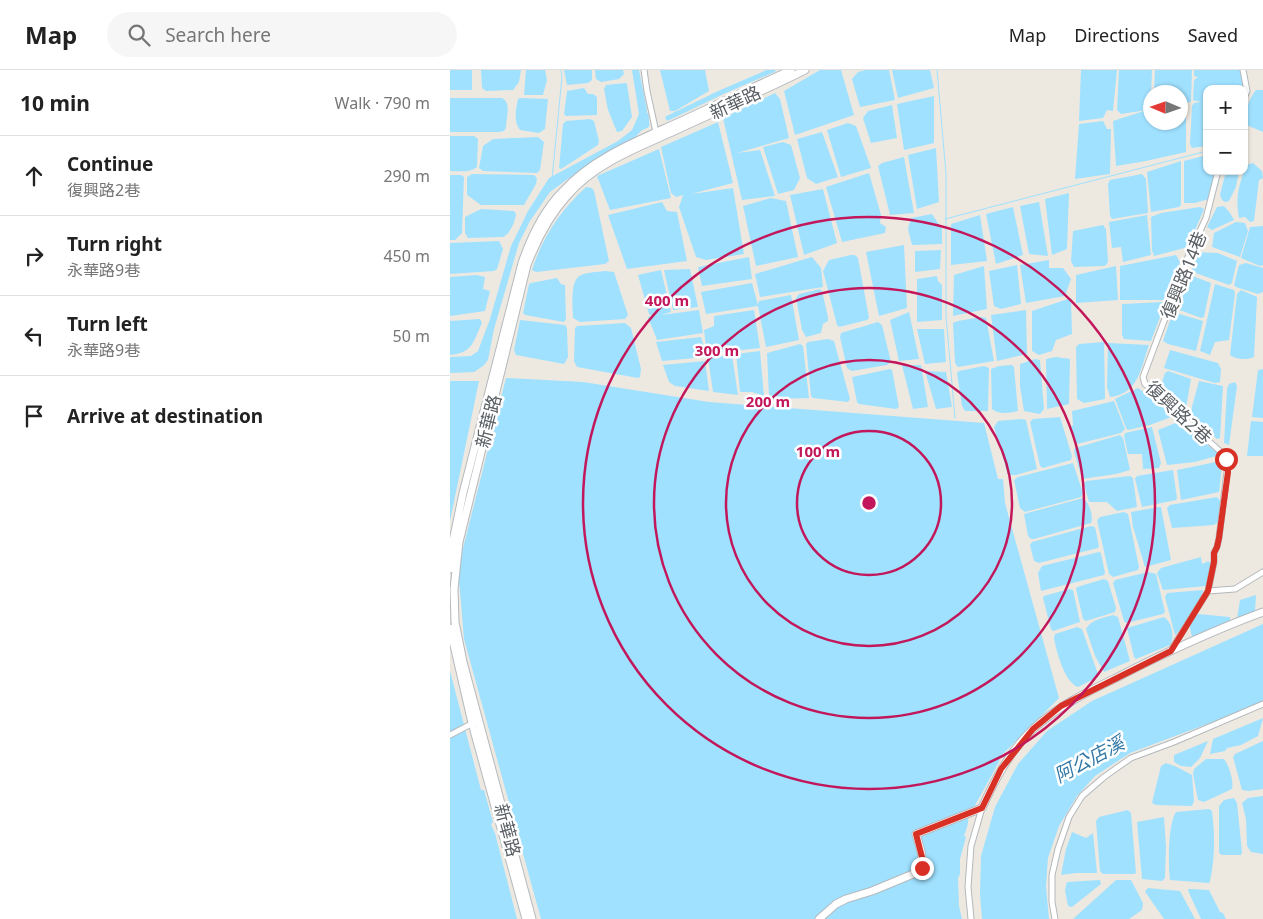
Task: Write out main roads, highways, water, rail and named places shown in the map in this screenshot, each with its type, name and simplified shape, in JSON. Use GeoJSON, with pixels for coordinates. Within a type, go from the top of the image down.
{"type":"FeatureCollection","features":[{"type":"Feature","properties":{"kind":"water"},"geometry":{"type":"Polygon","coordinates":[[[450,70],[472,70],[472,90],[450,90],[450,70]]]}},
{"type":"Feature","properties":{"kind":"water"},"geometry":{"type":"Polygon","coordinates":[[[481,70],[521,70],[519,82],[513,90],[486,91],[482,88],[481,70]]]}},
{"type":"Feature","properties":{"kind":"water"},"geometry":{"type":"Polygon","coordinates":[[[526,70],[545,70],[547,80],[543,95],[524,95],[526,70]]]}},
{"type":"Feature","properties":{"kind":"water"},"geometry":{"type":"Polygon","coordinates":[[[564,70],[592,70],[592,80],[588,83],[567,85],[564,70]]]}},
{"type":"Feature","properties":{"kind":"water"},"geometry":{"type":"Polygon","coordinates":[[[595,70],[623,70],[624,74],[619,79],[601,82],[596,79],[595,70]]]}},
{"type":"Feature","properties":{"kind":"water"},"geometry":{"type":"Polygon","coordinates":[[[632,70],[639,70],[647,110],[646,120],[640,132],[631,142],[588,164],[550,192],[530,221],[519,243],[494,329],[488,360],[474,372],[450,373],[450,357],[471,356],[478,351],[490,319],[511,246],[528,211],[549,178],[618,141],[632,130],[639,114],[632,70]]]}},
{"type":"Feature","properties":{"kind":"water"},"geometry":{"type":"Polygon","coordinates":[[[660,70],[705,70],[709,91],[675,111],[670,111],[660,70]]]}},
{"type":"Feature","properties":{"kind":"water"},"geometry":{"type":"Polygon","coordinates":[[[820,70],[841,70],[854,115],[795,135],[784,91],[820,70]]]}},
{"type":"Feature","properties":{"kind":"water"},"geometry":{"type":"Polygon","coordinates":[[[889,70],[895,100],[860,107],[852,79],[858,72],[889,70]]]}},
{"type":"Feature","properties":{"kind":"water"},"geometry":{"type":"Polygon","coordinates":[[[892,70],[930,70],[934,88],[898,98],[892,70]]]}},
{"type":"Feature","properties":{"kind":"water"},"geometry":{"type":"Polygon","coordinates":[[[1081,70],[1117,70],[1113,111],[1107,110],[1103,118],[1079,121],[1081,70]]]}},
{"type":"Feature","properties":{"kind":"water"},"geometry":{"type":"Polygon","coordinates":[[[1119,70],[1152,70],[1151,85],[1143,85],[1143,111],[1121,114],[1117,110],[1119,70]]]}},
{"type":"Feature","properties":{"kind":"water"},"geometry":{"type":"Polygon","coordinates":[[[1155,70],[1192,70],[1191,102],[1188,102],[1188,85],[1154,85],[1155,70]]]}},
{"type":"Feature","properties":{"kind":"water"},"geometry":{"type":"Polygon","coordinates":[[[1194,70],[1242,70],[1244,85],[1203,85],[1203,147],[1192,148],[1190,144],[1192,106],[1194,103],[1201,102],[1193,100],[1194,80],[1198,77],[1194,76],[1194,70]]]}},
{"type":"Feature","properties":{"kind":"water"},"geometry":{"type":"Polygon","coordinates":[[[627,84],[632,117],[622,131],[617,132],[608,110],[604,89],[606,85],[627,84]]]}},
{"type":"Feature","properties":{"kind":"water"},"geometry":{"type":"Polygon","coordinates":[[[584,88],[588,94],[593,94],[597,97],[597,115],[566,116],[564,114],[567,91],[584,88]]]}},
{"type":"Feature","properties":{"kind":"water"},"geometry":{"type":"Polygon","coordinates":[[[1256,90],[1263,90],[1263,132],[1248,126],[1248,104],[1256,90]]]}},
{"type":"Feature","properties":{"kind":"water"},"geometry":{"type":"Polygon","coordinates":[[[775,93],[780,99],[789,138],[737,153],[760,150],[775,196],[742,200],[723,118],[775,93]]]}},
{"type":"Feature","properties":{"kind":"water"},"geometry":{"type":"Polygon","coordinates":[[[934,96],[934,143],[904,150],[897,104],[934,96]]]}},
{"type":"Feature","properties":{"kind":"water"},"geometry":{"type":"Polygon","coordinates":[[[450,98],[502,98],[508,107],[506,128],[504,131],[499,132],[450,132],[450,98]]]}},
{"type":"Feature","properties":{"kind":"water"},"geometry":{"type":"Polygon","coordinates":[[[518,99],[548,99],[545,129],[539,133],[520,130],[516,123],[518,99]]]}},
{"type":"Feature","properties":{"kind":"water"},"geometry":{"type":"Polygon","coordinates":[[[892,105],[897,138],[871,143],[863,118],[868,111],[892,105]]]}},
{"type":"Feature","properties":{"kind":"water"},"geometry":{"type":"Polygon","coordinates":[[[1143,111],[1143,130],[1186,130],[1186,152],[1116,166],[1113,121],[1143,111]]]}},
{"type":"Feature","properties":{"kind":"water"},"geometry":{"type":"Polygon","coordinates":[[[590,119],[594,121],[599,141],[598,145],[561,169],[559,168],[563,124],[566,121],[590,119]]]}},
{"type":"Feature","properties":{"kind":"water"},"geometry":{"type":"Polygon","coordinates":[[[1103,121],[1107,129],[1111,129],[1110,174],[1075,179],[1079,124],[1103,121]]]}},
{"type":"Feature","properties":{"kind":"water"},"geometry":{"type":"Polygon","coordinates":[[[718,122],[733,183],[691,194],[733,188],[744,254],[706,260],[696,257],[679,207],[683,195],[676,197],[671,193],[661,147],[718,122]]]}},
{"type":"Feature","properties":{"kind":"water"},"geometry":{"type":"Polygon","coordinates":[[[848,123],[856,126],[871,168],[841,177],[827,130],[848,123]]]}},
{"type":"Feature","properties":{"kind":"water"},"geometry":{"type":"Polygon","coordinates":[[[822,132],[838,177],[816,184],[807,178],[797,139],[822,132]]]}},
{"type":"Feature","properties":{"kind":"water"},"geometry":{"type":"Polygon","coordinates":[[[450,136],[474,136],[478,139],[477,167],[467,171],[450,171],[450,136]]]}},
{"type":"Feature","properties":{"kind":"water"},"geometry":{"type":"Polygon","coordinates":[[[538,137],[544,142],[540,170],[537,173],[483,171],[479,168],[483,146],[493,139],[538,137]]]}},
{"type":"Feature","properties":{"kind":"water"},"geometry":{"type":"Polygon","coordinates":[[[783,142],[791,145],[800,178],[794,190],[778,194],[763,147],[783,142]]]}},
{"type":"Feature","properties":{"kind":"water"},"geometry":{"type":"Polygon","coordinates":[[[936,148],[939,202],[917,209],[908,155],[936,148]]]}},
{"type":"Feature","properties":{"kind":"water"},"geometry":{"type":"Polygon","coordinates":[[[659,149],[671,198],[610,210],[597,176],[659,149]]]}},
{"type":"Feature","properties":{"kind":"water"},"geometry":{"type":"Polygon","coordinates":[[[1203,156],[1203,175],[1214,175],[1209,199],[1195,203],[1184,203],[1184,161],[1203,156]]]}},
{"type":"Feature","properties":{"kind":"water"},"geometry":{"type":"Polygon","coordinates":[[[904,157],[914,213],[890,215],[878,166],[882,163],[904,157]]]}},
{"type":"Feature","properties":{"kind":"water"},"geometry":{"type":"Polygon","coordinates":[[[1181,161],[1181,205],[1151,212],[1147,172],[1181,161]]]}},
{"type":"Feature","properties":{"kind":"water"},"geometry":{"type":"Polygon","coordinates":[[[1253,163],[1262,171],[1263,178],[1259,180],[1254,221],[1250,222],[1245,217],[1239,218],[1238,210],[1240,185],[1243,175],[1248,175],[1248,164],[1253,163]]]}},
{"type":"Feature","properties":{"kind":"water"},"geometry":{"type":"Polygon","coordinates":[[[869,173],[881,215],[880,223],[886,227],[885,233],[842,242],[826,187],[869,173]]]}},
{"type":"Feature","properties":{"kind":"water"},"geometry":{"type":"Polygon","coordinates":[[[472,174],[534,175],[537,178],[536,184],[524,205],[481,205],[467,195],[467,177],[472,174]]]}},
{"type":"Feature","properties":{"kind":"water"},"geometry":{"type":"Polygon","coordinates":[[[1142,174],[1146,179],[1148,213],[1112,219],[1110,216],[1108,184],[1110,180],[1142,174]]]}},
{"type":"Feature","properties":{"kind":"water"},"geometry":{"type":"Polygon","coordinates":[[[450,175],[461,175],[464,177],[462,233],[455,240],[450,240],[450,175]]]}},
{"type":"Feature","properties":{"kind":"water"},"geometry":{"type":"Polygon","coordinates":[[[1225,175],[1238,175],[1236,187],[1229,201],[1225,202],[1222,200],[1220,195],[1225,175]]]}},
{"type":"Feature","properties":{"kind":"water"},"geometry":{"type":"Polygon","coordinates":[[[586,187],[592,188],[594,191],[609,261],[605,264],[536,272],[532,270],[541,246],[553,225],[568,205],[586,187]]]}},
{"type":"Feature","properties":{"kind":"water"},"geometry":{"type":"Polygon","coordinates":[[[823,189],[837,243],[804,255],[790,195],[823,189]]]}},
{"type":"Feature","properties":{"kind":"water"},"geometry":{"type":"Polygon","coordinates":[[[1069,193],[1067,249],[1052,255],[1045,199],[1069,193]]]}},
{"type":"Feature","properties":{"kind":"water"},"geometry":{"type":"Polygon","coordinates":[[[771,198],[786,201],[798,257],[756,266],[743,206],[771,198]]]}},
{"type":"Feature","properties":{"kind":"water"},"geometry":{"type":"Polygon","coordinates":[[[662,202],[667,211],[677,212],[687,261],[627,269],[608,215],[662,202]]]}},
{"type":"Feature","properties":{"kind":"water"},"geometry":{"type":"Polygon","coordinates":[[[1039,202],[1048,256],[1029,254],[1020,206],[1039,202]]]}},
{"type":"Feature","properties":{"kind":"water"},"geometry":{"type":"Polygon","coordinates":[[[1224,206],[1234,220],[1212,230],[1207,227],[1217,207],[1224,206]]]}},
{"type":"Feature","properties":{"kind":"water"},"geometry":{"type":"Polygon","coordinates":[[[1013,207],[1023,255],[996,264],[986,214],[1013,207]]]}},
{"type":"Feature","properties":{"kind":"water"},"geometry":{"type":"Polygon","coordinates":[[[1200,207],[1204,209],[1188,247],[1154,256],[1152,250],[1151,217],[1161,213],[1200,207]]]}},
{"type":"Feature","properties":{"kind":"water"},"geometry":{"type":"Polygon","coordinates":[[[481,209],[514,211],[516,214],[515,221],[508,233],[503,237],[468,238],[465,233],[465,217],[481,209]]]}},
{"type":"Feature","properties":{"kind":"water"},"geometry":{"type":"Polygon","coordinates":[[[932,214],[942,229],[942,244],[912,245],[908,229],[911,218],[932,214]]]}},
{"type":"Feature","properties":{"kind":"water"},"geometry":{"type":"Polygon","coordinates":[[[980,215],[987,261],[951,265],[951,224],[980,215]]]}},
{"type":"Feature","properties":{"kind":"water"},"geometry":{"type":"Polygon","coordinates":[[[1147,215],[1151,255],[1123,262],[1121,247],[1112,248],[1109,222],[1147,215]]]}},
{"type":"Feature","properties":{"kind":"water"},"geometry":{"type":"Polygon","coordinates":[[[1236,222],[1245,223],[1248,231],[1240,257],[1212,247],[1214,233],[1236,222]]]}},
{"type":"Feature","properties":{"kind":"water"},"geometry":{"type":"Polygon","coordinates":[[[1103,225],[1106,229],[1108,262],[1105,266],[1074,267],[1071,261],[1073,231],[1103,225]]]}},
{"type":"Feature","properties":{"kind":"water"},"geometry":{"type":"Polygon","coordinates":[[[1263,226],[1263,265],[1260,266],[1241,258],[1250,227],[1263,226]]]}},
{"type":"Feature","properties":{"kind":"water"},"geometry":{"type":"Polygon","coordinates":[[[499,241],[503,249],[497,269],[494,271],[450,274],[450,243],[499,241]]]}},
{"type":"Feature","properties":{"kind":"water"},"geometry":{"type":"Polygon","coordinates":[[[904,245],[907,308],[879,316],[866,252],[904,245]]]}},
{"type":"Feature","properties":{"kind":"water"},"geometry":{"type":"Polygon","coordinates":[[[941,250],[940,269],[915,272],[915,251],[941,250]]]}},
{"type":"Feature","properties":{"kind":"water"},"geometry":{"type":"Polygon","coordinates":[[[1195,252],[1218,253],[1237,261],[1232,283],[1229,285],[1193,272],[1189,264],[1195,252]]]}},
{"type":"Feature","properties":{"kind":"water"},"geometry":{"type":"Polygon","coordinates":[[[855,255],[858,258],[869,318],[839,327],[823,271],[829,260],[855,255]]]}},
{"type":"Feature","properties":{"kind":"water"},"geometry":{"type":"Polygon","coordinates":[[[1176,255],[1180,262],[1165,300],[1120,300],[1120,266],[1176,255]]]}},
{"type":"Feature","properties":{"kind":"water"},"geometry":{"type":"Polygon","coordinates":[[[749,257],[752,279],[702,286],[698,267],[749,257]]]}},
{"type":"Feature","properties":{"kind":"water"},"geometry":{"type":"Polygon","coordinates":[[[812,257],[821,268],[823,287],[760,297],[755,274],[812,257]]]}},
{"type":"Feature","properties":{"kind":"water"},"geometry":{"type":"Polygon","coordinates":[[[1049,260],[1049,268],[1063,268],[1071,279],[1065,296],[1026,303],[1020,265],[1049,260]]]}},
{"type":"Feature","properties":{"kind":"water"},"geometry":{"type":"Polygon","coordinates":[[[1246,263],[1263,268],[1263,292],[1258,294],[1234,285],[1239,265],[1246,263]]]}},
{"type":"Feature","properties":{"kind":"water"},"geometry":{"type":"Polygon","coordinates":[[[1017,265],[1021,304],[1001,309],[994,306],[989,271],[1017,265]]]}},
{"type":"Feature","properties":{"kind":"water"},"geometry":{"type":"Polygon","coordinates":[[[984,266],[987,309],[953,316],[954,275],[984,266]]]}},
{"type":"Feature","properties":{"kind":"water"},"geometry":{"type":"Polygon","coordinates":[[[1116,266],[1118,300],[1076,303],[1076,275],[1116,266]]]}},
{"type":"Feature","properties":{"kind":"water"},"geometry":{"type":"Polygon","coordinates":[[[690,269],[698,307],[673,310],[664,270],[690,269]]]}},
{"type":"Feature","properties":{"kind":"water"},"geometry":{"type":"Polygon","coordinates":[[[661,270],[671,312],[661,315],[699,310],[703,333],[657,340],[648,317],[652,316],[649,314],[638,275],[661,270]]]}},
{"type":"Feature","properties":{"kind":"water"},"geometry":{"type":"Polygon","coordinates":[[[614,272],[628,315],[625,319],[580,322],[573,318],[572,295],[577,278],[587,273],[614,272]]]}},
{"type":"Feature","properties":{"kind":"water"},"geometry":{"type":"Polygon","coordinates":[[[477,275],[485,277],[483,289],[490,291],[485,311],[450,316],[450,277],[477,275]]]}},
{"type":"Feature","properties":{"kind":"water"},"geometry":{"type":"Polygon","coordinates":[[[1190,275],[1211,283],[1204,317],[1201,318],[1177,309],[1175,305],[1186,276],[1190,275]]]}},
{"type":"Feature","properties":{"kind":"water"},"geometry":{"type":"Polygon","coordinates":[[[937,276],[938,281],[942,285],[942,320],[917,322],[917,279],[937,276]]]}},
{"type":"Feature","properties":{"kind":"water"},"geometry":{"type":"Polygon","coordinates":[[[557,278],[561,284],[565,285],[566,319],[564,322],[525,315],[523,313],[529,284],[557,278]]]}},
{"type":"Feature","properties":{"kind":"water"},"geometry":{"type":"Polygon","coordinates":[[[752,283],[758,305],[759,301],[791,295],[799,340],[766,347],[758,306],[706,314],[701,292],[752,283]]]}},
{"type":"Feature","properties":{"kind":"water"},"geometry":{"type":"Polygon","coordinates":[[[1215,284],[1234,290],[1235,294],[1229,340],[1215,342],[1210,355],[1200,351],[1215,284]]]}},
{"type":"Feature","properties":{"kind":"water"},"geometry":{"type":"Polygon","coordinates":[[[820,289],[828,321],[823,324],[821,333],[806,337],[802,330],[796,298],[799,294],[820,289]]]}},
{"type":"Feature","properties":{"kind":"water"},"geometry":{"type":"Polygon","coordinates":[[[1241,290],[1257,297],[1254,357],[1245,359],[1235,358],[1230,355],[1237,294],[1241,290]]]}},
{"type":"Feature","properties":{"kind":"water"},"geometry":{"type":"Polygon","coordinates":[[[1071,298],[1072,334],[1056,340],[1052,351],[1039,355],[1032,351],[1032,311],[1071,298]]]}},
{"type":"Feature","properties":{"kind":"water"},"geometry":{"type":"Polygon","coordinates":[[[1164,302],[1165,304],[1151,341],[1124,339],[1122,335],[1122,304],[1164,302]]]}},
{"type":"Feature","properties":{"kind":"water"},"geometry":{"type":"Polygon","coordinates":[[[754,310],[760,348],[707,354],[704,330],[714,326],[714,316],[754,310]]]}},
{"type":"Feature","properties":{"kind":"water"},"geometry":{"type":"Polygon","coordinates":[[[1026,310],[1027,354],[997,361],[991,315],[1026,310]]]}},
{"type":"Feature","properties":{"kind":"water"},"geometry":{"type":"Polygon","coordinates":[[[909,312],[919,359],[899,361],[890,320],[909,312]]]}},
{"type":"Feature","properties":{"kind":"water"},"geometry":{"type":"Polygon","coordinates":[[[1173,312],[1203,321],[1196,351],[1163,341],[1173,312]]]}},
{"type":"Feature","properties":{"kind":"water"},"geometry":{"type":"Polygon","coordinates":[[[981,317],[986,318],[994,361],[958,367],[955,363],[953,323],[981,317]]]}},
{"type":"Feature","properties":{"kind":"water"},"geometry":{"type":"Polygon","coordinates":[[[480,319],[482,323],[468,349],[458,354],[450,355],[450,321],[480,319]]]}},
{"type":"Feature","properties":{"kind":"water"},"geometry":{"type":"Polygon","coordinates":[[[520,320],[565,325],[567,328],[568,357],[564,364],[516,355],[514,350],[520,320]]]}},
{"type":"Feature","properties":{"kind":"water"},"geometry":{"type":"Polygon","coordinates":[[[878,322],[882,325],[891,362],[887,365],[852,371],[847,368],[840,337],[841,333],[878,322]]]}},
{"type":"Feature","properties":{"kind":"water"},"geometry":{"type":"Polygon","coordinates":[[[625,323],[631,328],[641,369],[640,377],[577,367],[574,361],[575,328],[577,326],[625,323]]]}},
{"type":"Feature","properties":{"kind":"water"},"geometry":{"type":"Polygon","coordinates":[[[917,329],[944,329],[946,362],[925,364],[917,329]]]}},
{"type":"Feature","properties":{"kind":"water"},"geometry":{"type":"Polygon","coordinates":[[[701,337],[707,357],[662,361],[656,342],[701,337]]]}},
{"type":"Feature","properties":{"kind":"water"},"geometry":{"type":"Polygon","coordinates":[[[828,339],[834,341],[850,399],[848,402],[813,398],[811,396],[806,344],[808,342],[828,339]]]}},
{"type":"Feature","properties":{"kind":"water"},"geometry":{"type":"Polygon","coordinates":[[[1104,342],[1105,399],[1084,403],[1077,399],[1076,347],[1079,344],[1104,342]]]}},
{"type":"Feature","properties":{"kind":"water"},"geometry":{"type":"Polygon","coordinates":[[[1108,343],[1149,345],[1141,370],[1133,385],[1120,395],[1110,397],[1107,387],[1108,343]]]}},
{"type":"Feature","properties":{"kind":"water"},"geometry":{"type":"Polygon","coordinates":[[[800,344],[803,346],[809,398],[778,399],[769,397],[767,353],[800,344]]]}},
{"type":"Feature","properties":{"kind":"water"},"geometry":{"type":"Polygon","coordinates":[[[1170,350],[1218,363],[1221,369],[1220,382],[1215,383],[1164,368],[1170,350]]]}},
{"type":"Feature","properties":{"kind":"water"},"geometry":{"type":"Polygon","coordinates":[[[760,351],[764,396],[752,392],[740,392],[736,354],[760,351]]]}},
{"type":"Feature","properties":{"kind":"water"},"geometry":{"type":"Polygon","coordinates":[[[732,355],[738,395],[713,392],[708,358],[732,355]]]}},
{"type":"Feature","properties":{"kind":"water"},"geometry":{"type":"Polygon","coordinates":[[[1056,357],[1070,359],[1069,404],[1047,409],[1046,359],[1056,357]]]}},
{"type":"Feature","properties":{"kind":"water"},"geometry":{"type":"Polygon","coordinates":[[[1035,359],[1040,360],[1044,409],[1040,414],[1024,411],[1020,386],[1020,364],[1035,359]]]}},
{"type":"Feature","properties":{"kind":"water"},"geometry":{"type":"Polygon","coordinates":[[[705,361],[709,391],[675,386],[669,382],[663,365],[705,361]]]}},
{"type":"Feature","properties":{"kind":"water"},"geometry":{"type":"Polygon","coordinates":[[[902,365],[921,365],[928,407],[913,409],[902,365]]]}},
{"type":"Feature","properties":{"kind":"water"},"geometry":{"type":"Polygon","coordinates":[[[1012,365],[1014,367],[1018,411],[1001,413],[992,409],[991,369],[1012,365]]]}},
{"type":"Feature","properties":{"kind":"water"},"geometry":{"type":"Polygon","coordinates":[[[984,366],[989,368],[988,411],[965,411],[962,406],[957,373],[984,366]]]}},
{"type":"Feature","properties":{"kind":"water"},"geometry":{"type":"Polygon","coordinates":[[[1263,369],[1263,418],[1252,417],[1258,370],[1263,369]]]}},
{"type":"Feature","properties":{"kind":"water"},"geometry":{"type":"Polygon","coordinates":[[[892,370],[899,407],[896,409],[859,404],[852,377],[892,370]]]}},
{"type":"Feature","properties":{"kind":"water"},"geometry":{"type":"Polygon","coordinates":[[[925,371],[946,372],[952,407],[936,409],[925,371]]]}},
{"type":"Feature","properties":{"kind":"water"},"geometry":{"type":"Polygon","coordinates":[[[1168,371],[1191,379],[1186,408],[1182,412],[1161,395],[1159,391],[1165,373],[1168,371]]]}},
{"type":"Feature","properties":{"kind":"water"},"geometry":{"type":"Polygon","coordinates":[[[506,378],[583,382],[709,402],[984,423],[998,479],[1003,479],[1005,503],[1059,698],[1000,757],[968,818],[958,878],[959,906],[962,919],[541,919],[464,639],[458,568],[506,378]]]}},
{"type":"Feature","properties":{"kind":"water"},"geometry":{"type":"Polygon","coordinates":[[[450,381],[479,381],[450,521],[450,381]]]}},
{"type":"Feature","properties":{"kind":"water"},"geometry":{"type":"Polygon","coordinates":[[[1199,381],[1223,386],[1220,438],[1217,439],[1190,414],[1199,381]]]}},
{"type":"Feature","properties":{"kind":"water"},"geometry":{"type":"Polygon","coordinates":[[[1235,382],[1237,386],[1229,445],[1224,443],[1227,389],[1229,384],[1235,382]]]}},
{"type":"Feature","properties":{"kind":"water"},"geometry":{"type":"Polygon","coordinates":[[[1138,388],[1169,411],[1171,417],[1150,425],[1128,430],[1115,399],[1138,388]]]}},
{"type":"Feature","properties":{"kind":"water"},"geometry":{"type":"Polygon","coordinates":[[[1114,401],[1125,429],[1121,433],[1077,444],[1071,427],[1073,425],[1072,411],[1114,401]]]}},
{"type":"Feature","properties":{"kind":"water"},"geometry":{"type":"Polygon","coordinates":[[[1060,417],[1072,456],[1071,460],[1043,468],[1040,466],[1030,422],[1033,419],[1060,417]]]}},
{"type":"Feature","properties":{"kind":"water"},"geometry":{"type":"Polygon","coordinates":[[[1026,420],[1037,469],[1016,475],[1008,475],[994,427],[998,421],[1026,420]]]}},
{"type":"Feature","properties":{"kind":"water"},"geometry":{"type":"Polygon","coordinates":[[[1251,421],[1263,422],[1263,456],[1247,456],[1251,421]]]}},
{"type":"Feature","properties":{"kind":"water"},"geometry":{"type":"Polygon","coordinates":[[[1178,422],[1220,455],[1195,462],[1167,465],[1158,430],[1178,422]]]}},
{"type":"Feature","properties":{"kind":"water"},"geometry":{"type":"Polygon","coordinates":[[[1152,427],[1161,463],[1159,468],[1143,469],[1142,454],[1128,454],[1124,436],[1125,433],[1152,427]]]}},
{"type":"Feature","properties":{"kind":"water"},"geometry":{"type":"Polygon","coordinates":[[[1120,435],[1123,438],[1130,470],[1082,479],[1074,451],[1075,448],[1120,435]]]}},
{"type":"Feature","properties":{"kind":"water"},"geometry":{"type":"Polygon","coordinates":[[[1221,461],[1219,492],[1181,500],[1177,470],[1221,461]]]}},
{"type":"Feature","properties":{"kind":"water"},"geometry":{"type":"Polygon","coordinates":[[[1073,463],[1083,493],[1081,497],[1025,512],[1020,508],[1014,480],[1018,477],[1073,463]]]}},
{"type":"Feature","properties":{"kind":"water"},"geometry":{"type":"Polygon","coordinates":[[[1173,470],[1176,500],[1142,507],[1135,479],[1137,476],[1173,470]]]}},
{"type":"Feature","properties":{"kind":"water"},"geometry":{"type":"Polygon","coordinates":[[[1130,476],[1133,478],[1137,507],[1117,511],[1107,502],[1089,502],[1084,484],[1086,481],[1130,476]]]}},
{"type":"Feature","properties":{"kind":"water"},"geometry":{"type":"Polygon","coordinates":[[[1217,497],[1221,502],[1218,522],[1214,525],[1172,528],[1167,508],[1170,505],[1217,497]]]}},
{"type":"Feature","properties":{"kind":"water"},"geometry":{"type":"Polygon","coordinates":[[[1083,498],[1090,509],[1091,523],[1034,539],[1028,536],[1024,514],[1083,498]]]}},
{"type":"Feature","properties":{"kind":"water"},"geometry":{"type":"Polygon","coordinates":[[[1161,507],[1171,560],[1145,567],[1133,527],[1131,512],[1161,507]]]}},
{"type":"Feature","properties":{"kind":"water"},"geometry":{"type":"Polygon","coordinates":[[[1124,512],[1128,514],[1139,567],[1138,570],[1113,577],[1109,574],[1097,520],[1100,517],[1124,512]]]}},
{"type":"Feature","properties":{"kind":"water"},"geometry":{"type":"Polygon","coordinates":[[[1091,526],[1095,527],[1098,548],[1039,563],[1034,561],[1030,545],[1032,542],[1091,526]]]}},
{"type":"Feature","properties":{"kind":"water"},"geometry":{"type":"Polygon","coordinates":[[[1101,553],[1104,575],[1041,591],[1038,573],[1042,566],[1101,553]]]}},
{"type":"Feature","properties":{"kind":"water"},"geometry":{"type":"Polygon","coordinates":[[[1201,557],[1202,564],[1209,561],[1211,567],[1206,586],[1163,590],[1157,573],[1161,568],[1201,557]]]}},
{"type":"Feature","properties":{"kind":"water"},"geometry":{"type":"Polygon","coordinates":[[[1148,572],[1156,574],[1165,612],[1126,623],[1113,583],[1115,580],[1148,572]]]}},
{"type":"Feature","properties":{"kind":"water"},"geometry":{"type":"Polygon","coordinates":[[[1104,579],[1108,581],[1116,608],[1115,612],[1086,621],[1083,619],[1076,589],[1077,587],[1104,579]]]}},
{"type":"Feature","properties":{"kind":"water"},"geometry":{"type":"Polygon","coordinates":[[[1069,589],[1073,590],[1080,622],[1053,631],[1043,598],[1044,596],[1069,589]]]}},
{"type":"Feature","properties":{"kind":"water"},"geometry":{"type":"Polygon","coordinates":[[[1203,590],[1192,614],[1175,635],[1165,597],[1167,593],[1203,590]]]}},
{"type":"Feature","properties":{"kind":"water"},"geometry":{"type":"Polygon","coordinates":[[[1256,595],[1255,612],[1237,619],[1240,600],[1256,595]]]}},
{"type":"Feature","properties":{"kind":"water"},"geometry":{"type":"Polygon","coordinates":[[[1198,614],[1230,617],[1230,624],[1192,637],[1189,623],[1198,614]]]}},
{"type":"Feature","properties":{"kind":"water"},"geometry":{"type":"Polygon","coordinates":[[[1113,615],[1118,617],[1130,661],[1104,672],[1095,656],[1086,629],[1094,621],[1113,615]]]}},
{"type":"Feature","properties":{"kind":"water"},"geometry":{"type":"Polygon","coordinates":[[[1164,617],[1169,622],[1172,630],[1172,642],[1170,645],[1136,659],[1127,628],[1164,617]]]}},
{"type":"Feature","properties":{"kind":"water","name":"阿公店溪"},"geometry":{"type":"Polygon","coordinates":[[[1263,624],[1263,703],[1130,753],[1095,776],[1077,796],[1059,826],[1048,858],[1046,886],[1049,919],[982,919],[980,895],[981,856],[995,807],[1018,764],[1047,731],[1092,701],[1263,624]]]}},
{"type":"Feature","properties":{"kind":"water"},"geometry":{"type":"Polygon","coordinates":[[[1077,627],[1082,629],[1098,674],[1098,677],[1078,687],[1073,684],[1065,673],[1054,638],[1055,634],[1077,627]]]}},
{"type":"Feature","properties":{"kind":"water"},"geometry":{"type":"Polygon","coordinates":[[[450,671],[481,790],[484,790],[493,822],[491,825],[495,833],[517,919],[450,919],[450,671]]]}},
{"type":"Feature","properties":{"kind":"water"},"geometry":{"type":"Polygon","coordinates":[[[1263,718],[1258,736],[1241,745],[1227,748],[1225,751],[1210,754],[1213,739],[1263,718]]]}},
{"type":"Feature","properties":{"kind":"water"},"geometry":{"type":"Polygon","coordinates":[[[1208,741],[1200,758],[1191,767],[1181,766],[1174,762],[1174,755],[1208,741]]]}},
{"type":"Feature","properties":{"kind":"water"},"geometry":{"type":"Polygon","coordinates":[[[1263,741],[1263,789],[1242,790],[1233,757],[1235,754],[1263,741]]]}},
{"type":"Feature","properties":{"kind":"water"},"geometry":{"type":"Polygon","coordinates":[[[1206,759],[1224,759],[1231,773],[1232,789],[1204,802],[1198,800],[1193,774],[1194,769],[1206,759]]]}},
{"type":"Feature","properties":{"kind":"water"},"geometry":{"type":"Polygon","coordinates":[[[1166,763],[1192,775],[1194,801],[1192,806],[1156,805],[1152,803],[1161,766],[1166,763]]]}},
{"type":"Feature","properties":{"kind":"water"},"geometry":{"type":"Polygon","coordinates":[[[1263,796],[1263,854],[1251,852],[1247,846],[1246,819],[1242,803],[1248,798],[1263,796]]]}},
{"type":"Feature","properties":{"kind":"water"},"geometry":{"type":"Polygon","coordinates":[[[1234,798],[1237,803],[1242,852],[1241,855],[1222,855],[1219,853],[1219,806],[1224,800],[1234,798]]]}},
{"type":"Feature","properties":{"kind":"water"},"geometry":{"type":"Polygon","coordinates":[[[1209,809],[1212,811],[1214,855],[1209,883],[1170,880],[1170,835],[1171,825],[1176,812],[1209,809]]]}},
{"type":"Feature","properties":{"kind":"water"},"geometry":{"type":"Polygon","coordinates":[[[1128,810],[1131,813],[1136,873],[1103,874],[1100,871],[1096,821],[1099,817],[1128,810]]]}},
{"type":"Feature","properties":{"kind":"water"},"geometry":{"type":"Polygon","coordinates":[[[1164,817],[1166,847],[1165,878],[1162,881],[1142,879],[1137,822],[1164,817]]]}},
{"type":"Feature","properties":{"kind":"water"},"geometry":{"type":"Polygon","coordinates":[[[1072,832],[1086,838],[1093,833],[1097,873],[1061,875],[1066,849],[1072,832]]]}},
{"type":"Feature","properties":{"kind":"water"},"geometry":{"type":"Polygon","coordinates":[[[1100,880],[1101,884],[1072,907],[1068,906],[1065,890],[1067,882],[1100,880]]]}},
{"type":"Feature","properties":{"kind":"water"},"geometry":{"type":"Polygon","coordinates":[[[1116,880],[1131,880],[1143,903],[1142,910],[1129,919],[1073,919],[1116,880]]]}},
{"type":"Feature","properties":{"kind":"water"},"geometry":{"type":"Polygon","coordinates":[[[1148,888],[1180,891],[1195,919],[1164,919],[1146,893],[1145,891],[1148,888]]]}},
{"type":"Feature","properties":{"kind":"water"},"geometry":{"type":"Polygon","coordinates":[[[1188,889],[1209,890],[1220,912],[1223,913],[1226,919],[1201,919],[1188,889]]]}},
{"type":"Feature","properties":{"kind":"waterway"},"geometry":{"type":"LineString","coordinates":[[552,179],[562,77],[561,70]]}},
{"type":"Feature","properties":{"kind":"waterway"},"geometry":{"type":"LineString","coordinates":[[668,118],[773,70]]}},
{"type":"Feature","properties":{"kind":"waterway"},"geometry":{"type":"LineString","coordinates":[[937,70],[946,174],[946,316],[955,418]]}},
{"type":"Feature","properties":{"kind":"waterway"},"geometry":{"type":"LineString","coordinates":[[637,130],[647,125],[646,115]]}},
{"type":"Feature","properties":{"kind":"waterway"},"geometry":{"type":"LineString","coordinates":[[945,219],[1203,152]]}}]}
